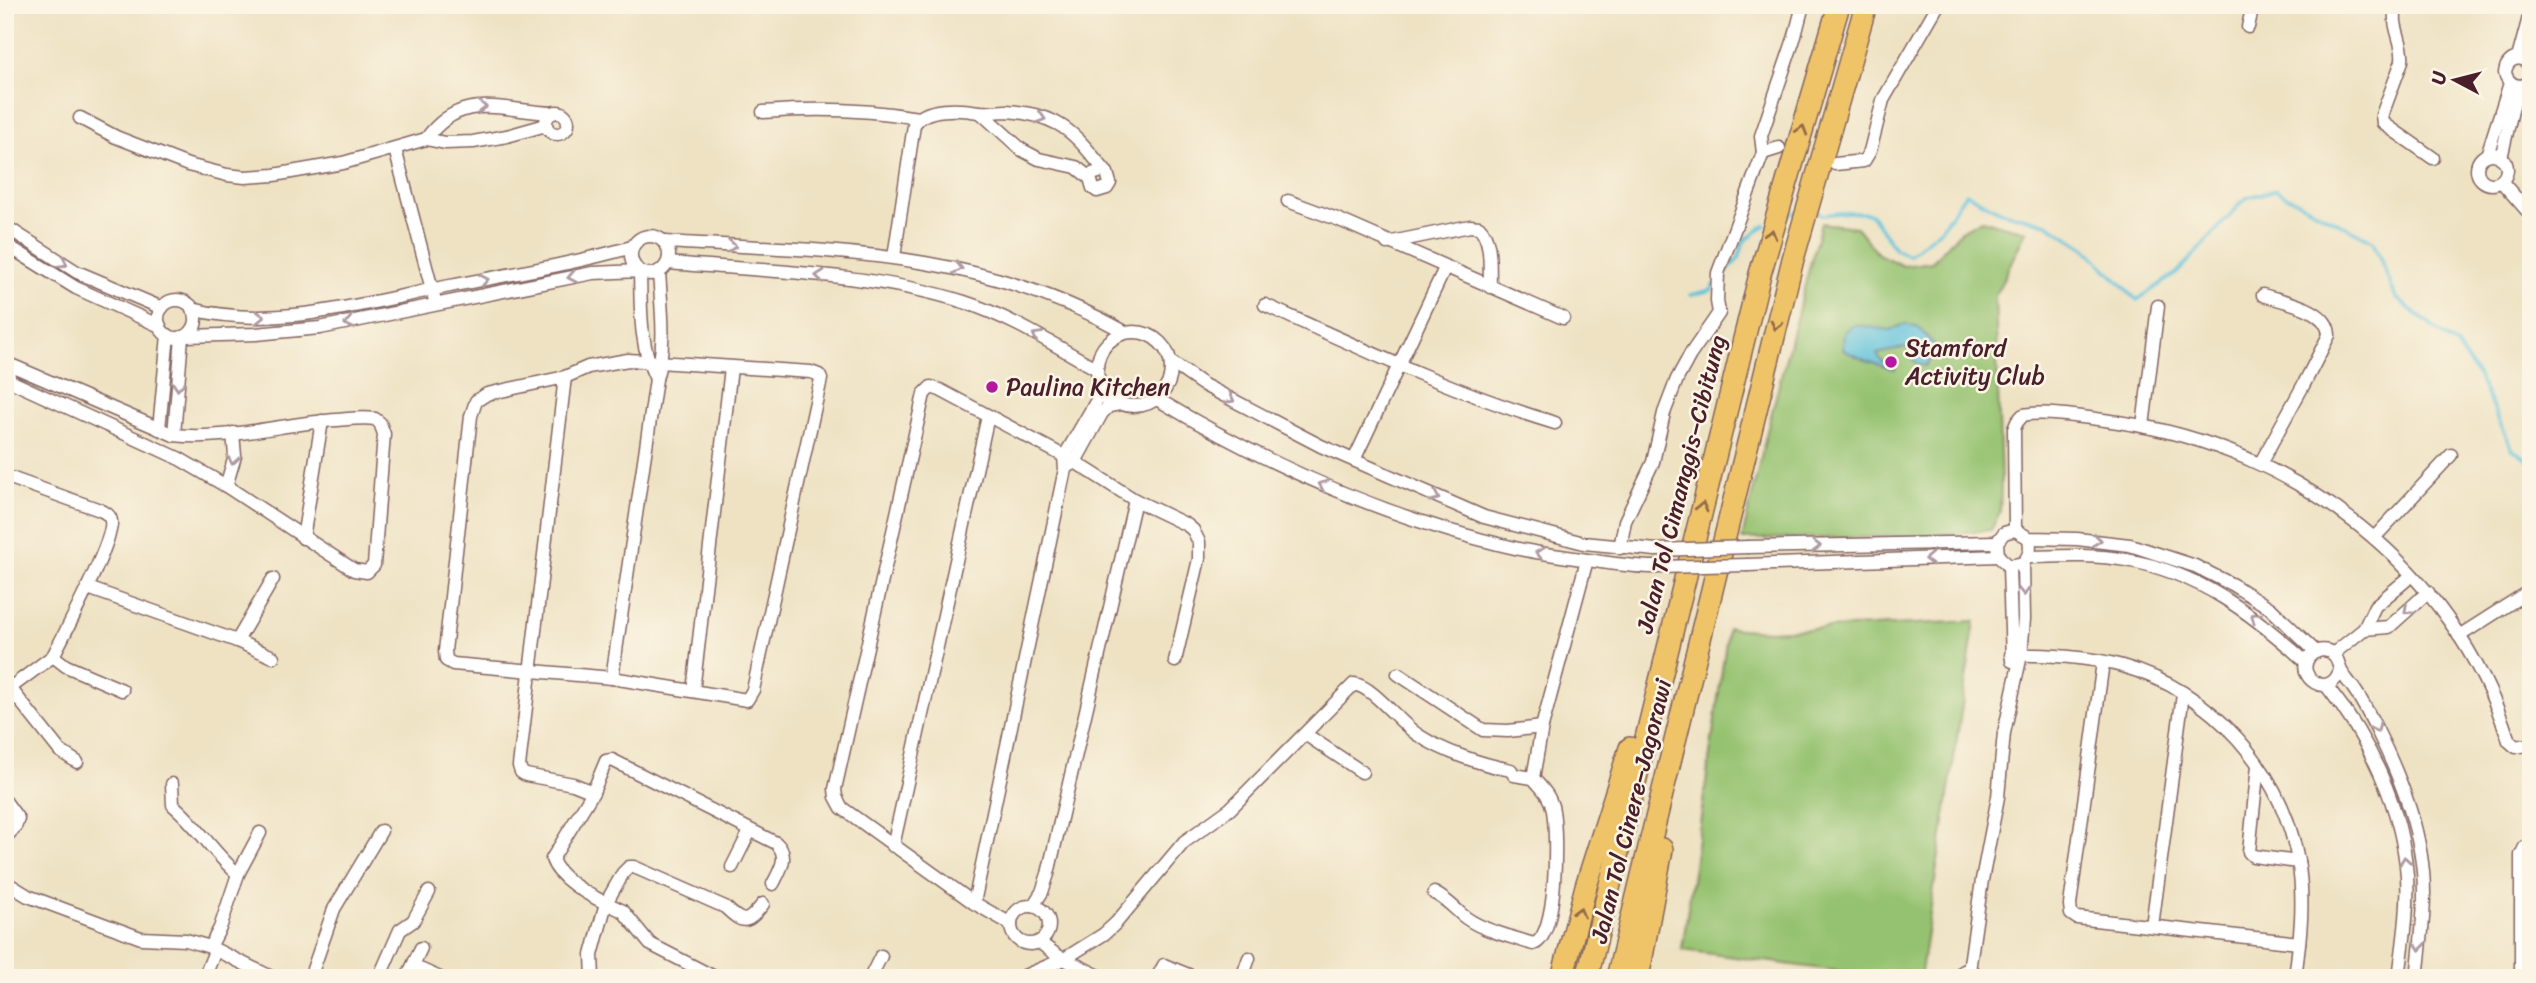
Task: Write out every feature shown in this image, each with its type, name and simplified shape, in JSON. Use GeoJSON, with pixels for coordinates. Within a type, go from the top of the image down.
{"type":"FeatureCollection","features":[{"type":"Feature","properties":{"kind":"highway","name":"Jalan Tol Cimanggis–Cibitung"},"geometry":{"type":"LineString","coordinates":[[1587,978],[1760,274],[1839,5]]}},
{"type":"Feature","properties":{"kind":"highway"},"geometry":{"type":"LineString","coordinates":[[1638,978],[1705,617],[1793,259],[1866,5]]}},
{"type":"Feature","properties":{"kind":"highway"},"geometry":{"type":"LineString","coordinates":[[1562,978],[1586,886],[1685,579]]}},
{"type":"Feature","properties":{"kind":"highway","name":"Jalan Tol Cinere–Jagorawi"},"geometry":{"type":"LineString","coordinates":[[1618,978],[1705,617]]}},
{"type":"Feature","properties":{"kind":"street"},"geometry":{"type":"LineString","coordinates":[[1620,548],[1625,521],[1653,461],[1664,414],[1677,379],[1719,313],[1718,273],[1763,153],[1760,136],[1803,5]]}},
{"type":"Feature","properties":{"kind":"street"},"geometry":{"type":"LineString","coordinates":[[1835,164],[1864,161],[1870,151],[1883,100],[1938,5]]}},
{"type":"Feature","properties":{"kind":"street"},"geometry":{"type":"LineString","coordinates":[[2248,27],[2253,5]]}},
{"type":"Feature","properties":{"kind":"street"},"geometry":{"type":"LineString","coordinates":[[2398,5],[2393,17],[2403,61],[2382,115],[2383,122],[2433,158]]}},
{"type":"Feature","properties":{"kind":"street"},"geometry":{"type":"LineString","coordinates":[[2520,83],[2505,73],[2512,60],[2527,59],[2531,10]]}},
{"type":"Feature","properties":{"kind":"street"},"geometry":{"type":"LineString","coordinates":[[2487,155],[2497,155],[2505,162],[2506,172],[2501,181],[2491,184],[2479,176],[2479,161],[2487,155],[2520,83]]}},
{"type":"Feature","properties":{"kind":"street"},"geometry":{"type":"LineString","coordinates":[[2501,158],[2520,83]]}},
{"type":"Feature","properties":{"kind":"street"},"geometry":{"type":"LineString","coordinates":[[426,139],[446,117],[468,107],[561,113],[566,117],[566,128],[557,134],[550,131],[546,125],[547,118],[553,113]]}},
{"type":"Feature","properties":{"kind":"street"},"geometry":{"type":"LineString","coordinates":[[763,112],[818,109],[918,118]]}},
{"type":"Feature","properties":{"kind":"street"},"geometry":{"type":"LineString","coordinates":[[894,257],[914,125],[918,118],[928,113],[967,110],[1018,112],[1051,120],[1072,133],[1107,173],[1097,171],[1090,178],[1076,167],[1040,159],[1022,150],[980,112]]}},
{"type":"Feature","properties":{"kind":"street"},"geometry":{"type":"LineString","coordinates":[[527,111],[528,130]]}},
{"type":"Feature","properties":{"kind":"street"},"geometry":{"type":"LineString","coordinates":[[80,118],[155,153],[227,176],[274,175],[343,163],[426,139],[445,143],[473,142],[546,125]]}},
{"type":"Feature","properties":{"kind":"street"},"geometry":{"type":"LineString","coordinates":[[1763,153],[1779,148]]}},
{"type":"Feature","properties":{"kind":"street"},"geometry":{"type":"LineString","coordinates":[[395,149],[435,305]]}},
{"type":"Feature","properties":{"kind":"street"},"geometry":{"type":"LineString","coordinates":[[1076,167],[1089,153]]}},
{"type":"Feature","properties":{"kind":"street"},"geometry":{"type":"LineString","coordinates":[[2501,181],[2531,215]]}},
{"type":"Feature","properties":{"kind":"street"},"geometry":{"type":"LineString","coordinates":[[1288,201],[1336,219],[1563,318]]}},
{"type":"Feature","properties":{"kind":"street"},"geometry":{"type":"LineString","coordinates":[[5,226],[77,272],[162,308]]}},
{"type":"Feature","properties":{"kind":"street"},"geometry":{"type":"LineString","coordinates":[[1387,243],[1470,226],[1479,227],[1485,232],[1488,242],[1490,287]]}},
{"type":"Feature","properties":{"kind":"street"},"geometry":{"type":"LineString","coordinates":[[159,429],[164,331],[162,308],[166,303],[176,300],[185,302],[192,309],[219,316],[277,316],[333,309],[589,259],[632,247],[639,239],[648,236],[664,242],[858,252],[950,266],[1012,282],[1087,311],[1125,332]]}},
{"type":"Feature","properties":{"kind":"street"},"geometry":{"type":"LineString","coordinates":[[612,678],[656,379],[661,361],[664,326],[660,308],[667,248],[664,242]]}},
{"type":"Feature","properties":{"kind":"street"},"geometry":{"type":"LineString","coordinates":[[5,244],[76,288],[164,331],[184,337],[320,328],[593,273],[664,267],[863,280],[942,295],[1006,320],[1097,369]]}},
{"type":"Feature","properties":{"kind":"street"},"geometry":{"type":"LineString","coordinates":[[632,247],[632,259],[640,271],[642,330],[647,360],[656,379]]}},
{"type":"Feature","properties":{"kind":"street"},"geometry":{"type":"LineString","coordinates":[[1354,460],[1445,268]]}},
{"type":"Feature","properties":{"kind":"street"},"geometry":{"type":"LineString","coordinates":[[2260,464],[2329,335],[2329,327],[2322,318],[2263,295]]}},
{"type":"Feature","properties":{"kind":"street"},"geometry":{"type":"LineString","coordinates":[[1265,305],[1400,366],[1507,408],[1555,423]]}},
{"type":"Feature","properties":{"kind":"street"},"geometry":{"type":"LineString","coordinates":[[2143,426],[2158,306]]}},
{"type":"Feature","properties":{"kind":"street"},"geometry":{"type":"LineString","coordinates":[[174,435],[184,337],[195,324],[192,309]]}},
{"type":"Feature","properties":{"kind":"street"},"geometry":{"type":"LineString","coordinates":[[1172,363],[1170,382],[1157,399],[1145,405],[1131,407],[1120,404],[1107,395],[1100,383],[1097,369],[1099,357],[1114,337],[1125,332],[1153,336],[1163,345],[1172,363],[1202,384],[1321,446],[1498,523],[1575,541],[1656,550],[1997,542]]}},
{"type":"Feature","properties":{"kind":"street"},"geometry":{"type":"LineString","coordinates":[[647,360],[811,372],[819,375],[821,384],[750,698],[744,700],[612,678],[453,664],[446,660],[471,416],[475,401],[487,394],[565,377],[588,366],[647,360]]}},
{"type":"Feature","properties":{"kind":"street"},"geometry":{"type":"LineString","coordinates":[[17,366],[159,429],[174,435],[188,436],[322,421],[369,418],[380,423],[383,428],[374,565],[367,572],[354,570],[226,486],[177,458],[13,382],[8,379],[8,372],[11,367],[17,366]]}},
{"type":"Feature","properties":{"kind":"street"},"geometry":{"type":"LineString","coordinates":[[693,691],[731,368]]}},
{"type":"Feature","properties":{"kind":"street"},"geometry":{"type":"LineString","coordinates":[[565,377],[519,769],[526,775],[573,784],[593,792]]}},
{"type":"Feature","properties":{"kind":"street"},"geometry":{"type":"LineString","coordinates":[[1011,924],[974,903],[893,846],[842,808],[835,797],[927,389],[934,388],[988,416],[1193,530],[1199,542],[1197,569],[1174,661]]}},
{"type":"Feature","properties":{"kind":"street"},"geometry":{"type":"LineString","coordinates":[[974,903],[1068,462],[1097,400],[1107,395]]}},
{"type":"Feature","properties":{"kind":"street"},"geometry":{"type":"LineString","coordinates":[[1157,399],[1234,443],[1334,490],[1494,542],[1549,555],[1628,567],[1998,556],[2009,565],[2015,675],[2004,733],[1998,797],[1982,880],[1975,974],[1960,972],[1953,978]]}},
{"type":"Feature","properties":{"kind":"street"},"geometry":{"type":"LineString","coordinates":[[1068,462],[1102,413],[1109,406],[1120,404]]}},
{"type":"Feature","properties":{"kind":"street"},"geometry":{"type":"LineString","coordinates":[[2015,530],[2014,429],[2020,418],[2030,414],[2143,426],[2203,443],[2260,464],[2324,498],[2374,538],[2428,592],[2486,681],[2509,741],[2516,747],[2531,744]]}},
{"type":"Feature","properties":{"kind":"street"},"geometry":{"type":"LineString","coordinates":[[893,846],[988,416]]}},
{"type":"Feature","properties":{"kind":"street"},"geometry":{"type":"LineString","coordinates":[[303,538],[322,421]]}},
{"type":"Feature","properties":{"kind":"street"},"geometry":{"type":"LineString","coordinates":[[226,486],[234,463],[233,433]]}},
{"type":"Feature","properties":{"kind":"street"},"geometry":{"type":"LineString","coordinates":[[2374,538],[2451,455]]}},
{"type":"Feature","properties":{"kind":"street"},"geometry":{"type":"LineString","coordinates":[[5,476],[100,510],[109,516],[111,521],[110,531],[88,588],[53,656],[8,690],[60,751],[77,762]]}},
{"type":"Feature","properties":{"kind":"street"},"geometry":{"type":"LineString","coordinates":[[1033,906],[1042,892],[1048,874],[1135,500]]}},
{"type":"Feature","properties":{"kind":"street"},"geometry":{"type":"LineString","coordinates":[[1998,556],[1997,542],[2004,533],[2015,530],[2029,538],[2110,541],[2153,551],[2195,566],[2234,585],[2270,608],[2316,652]]}},
{"type":"Feature","properties":{"kind":"street"},"geometry":{"type":"LineString","coordinates":[[2016,655],[2024,619],[2026,560],[2031,547],[2029,538]]}},
{"type":"Feature","properties":{"kind":"street"},"geometry":{"type":"LineString","coordinates":[[2009,565],[2026,560],[2108,558],[2150,565],[2228,598],[2263,623],[2306,662]]}},
{"type":"Feature","properties":{"kind":"street"},"geometry":{"type":"LineString","coordinates":[[1534,778],[1542,727],[1587,559]]}},
{"type":"Feature","properties":{"kind":"street"},"geometry":{"type":"LineString","coordinates":[[5,569],[5,575]]}},
{"type":"Feature","properties":{"kind":"street"},"geometry":{"type":"LineString","coordinates":[[2333,654],[2364,629],[2375,606],[2412,576]]}},
{"type":"Feature","properties":{"kind":"street"},"geometry":{"type":"LineString","coordinates":[[237,641],[273,579]]}},
{"type":"Feature","properties":{"kind":"street"},"geometry":{"type":"LineString","coordinates":[[88,588],[237,641],[272,657]]}},
{"type":"Feature","properties":{"kind":"street"},"geometry":{"type":"LineString","coordinates":[[2459,636],[2531,590]]}},
{"type":"Feature","properties":{"kind":"street"},"geometry":{"type":"LineString","coordinates":[[2364,629],[2389,627],[2428,592]]}},
{"type":"Feature","properties":{"kind":"street"},"geometry":{"type":"LineString","coordinates":[[2325,650],[2339,661],[2338,677],[2326,685],[2309,679],[2305,671],[2306,662],[2316,652],[2325,650]]}},
{"type":"Feature","properties":{"kind":"street"},"geometry":{"type":"LineString","coordinates":[[2016,655],[2104,662],[2148,675],[2183,694],[2223,723],[2258,765],[2280,802],[2288,822],[2298,862],[2301,893],[2300,943],[2295,978]]}},
{"type":"Feature","properties":{"kind":"street"},"geometry":{"type":"LineString","coordinates":[[53,656],[66,666],[122,690]]}},
{"type":"Feature","properties":{"kind":"street"},"geometry":{"type":"LineString","coordinates":[[2104,662],[2070,910],[2077,918],[2300,943]]}},
{"type":"Feature","properties":{"kind":"street"},"geometry":{"type":"LineString","coordinates":[[2340,670],[2367,709],[2393,762],[2411,811],[2422,863],[2424,892],[2417,978]]}},
{"type":"Feature","properties":{"kind":"street"},"geometry":{"type":"LineString","coordinates":[[1398,674],[1483,730],[1542,727]]}},
{"type":"Feature","properties":{"kind":"street"},"geometry":{"type":"LineString","coordinates":[[1020,978],[1064,959],[1104,934],[1184,842],[1230,809],[1349,687],[1357,684],[1414,733],[1431,743],[1511,770],[1514,775],[1534,778],[1548,796],[1553,810],[1554,890],[1546,929],[1540,941],[1533,944],[1490,930],[1461,914],[1452,903],[1434,894]]}},
{"type":"Feature","properties":{"kind":"street"},"geometry":{"type":"LineString","coordinates":[[2326,685],[2349,715],[2371,753],[2399,831],[2407,876],[2407,903],[2399,978]]}},
{"type":"Feature","properties":{"kind":"street"},"geometry":{"type":"LineString","coordinates":[[2152,926],[2183,694]]}},
{"type":"Feature","properties":{"kind":"street"},"geometry":{"type":"LineString","coordinates":[[1305,734],[1362,772]]}},
{"type":"Feature","properties":{"kind":"street"},"geometry":{"type":"LineString","coordinates":[[716,978],[650,944],[623,911],[593,898],[554,866],[552,859],[593,792],[606,761],[612,760],[776,844],[783,851],[782,866],[772,884]]}},
{"type":"Feature","properties":{"kind":"street"},"geometry":{"type":"LineString","coordinates":[[2258,765],[2249,852],[2253,856],[2298,862]]}},
{"type":"Feature","properties":{"kind":"street"},"geometry":{"type":"LineString","coordinates":[[172,784],[173,805],[192,822],[209,847],[238,874]]}},
{"type":"Feature","properties":{"kind":"street"},"geometry":{"type":"LineString","coordinates":[[5,801],[18,819],[5,838]]}},
{"type":"Feature","properties":{"kind":"street"},"geometry":{"type":"LineString","coordinates":[[310,978],[334,909],[381,831]]}},
{"type":"Feature","properties":{"kind":"street"},"geometry":{"type":"LineString","coordinates":[[732,867],[750,831]]}},
{"type":"Feature","properties":{"kind":"street"},"geometry":{"type":"LineString","coordinates":[[204,978],[238,874],[260,833]]}},
{"type":"Feature","properties":{"kind":"street"},"geometry":{"type":"LineString","coordinates":[[2528,978],[2521,971],[2521,855],[2525,847],[2531,845]]}},
{"type":"Feature","properties":{"kind":"street"},"geometry":{"type":"LineString","coordinates":[[593,978],[592,955],[606,903],[623,873],[631,866],[725,907],[744,921],[751,919],[763,904]]}},
{"type":"Feature","properties":{"kind":"street"},"geometry":{"type":"LineString","coordinates":[[5,882],[28,896],[141,938],[186,940],[213,949],[273,978]]}},
{"type":"Feature","properties":{"kind":"street"},"geometry":{"type":"LineString","coordinates":[[379,978],[400,930],[413,921],[429,892]]}},
{"type":"Feature","properties":{"kind":"street"},"geometry":{"type":"LineString","coordinates":[[1033,906],[1044,912],[1048,918],[1048,932],[1039,942],[1026,944],[1012,931],[1011,924],[1020,908],[1033,906]]}},
{"type":"Feature","properties":{"kind":"street"},"geometry":{"type":"LineString","coordinates":[[1039,942],[1064,959],[1102,978]]}},
{"type":"Feature","properties":{"kind":"street"},"geometry":{"type":"LineString","coordinates":[[421,948],[410,972],[440,978]]}},
{"type":"Feature","properties":{"kind":"street"},"geometry":{"type":"LineString","coordinates":[[870,978],[881,956]]}},
{"type":"Feature","properties":{"kind":"street"},"geometry":{"type":"LineString","coordinates":[[1242,978],[1249,958]]}},
{"type":"Feature","properties":{"kind":"street"},"geometry":{"type":"LineString","coordinates":[[1158,976],[1164,965],[1196,978]]}},
{"type":"Feature","properties":{"kind":"green space","name":"Stamford Activity Club"},"geometry":{"type":"Polygon","coordinates":[[[1982,220],[2026,231],[1995,296],[2001,482],[2000,512],[1991,530],[1910,537],[1742,539],[1821,223],[1856,227],[1878,254],[1903,266],[1932,262],[1961,231],[1982,220]]]}},
{"type":"Feature","properties":{"kind":"green space"},"geometry":{"type":"Polygon","coordinates":[[[1975,621],[1920,978],[1889,978],[1682,950],[1728,628],[1768,631],[1975,621]]]}},
{"type":"Feature","properties":{"kind":"water"},"geometry":{"type":"Polygon","coordinates":[[[1905,324],[1919,328],[1936,347],[1935,355],[1925,366],[1913,360],[1908,347],[1877,354],[1882,362],[1893,360],[1895,370],[1843,350],[1844,332],[1855,325],[1890,330],[1905,324]]]}},
{"type":"Feature","properties":{"kind":"waterway"},"geometry":{"type":"LineString","coordinates":[[1816,210],[1822,215],[1848,212],[1871,214],[1895,249],[1909,255],[1941,229],[1966,193],[1999,211],[2047,224],[2085,248],[2137,300],[2177,273],[2246,198],[2275,190],[2373,241],[2396,298],[2457,346],[2477,375],[2513,450],[2531,462]]}},
{"type":"Feature","properties":{"kind":"waterway"},"geometry":{"type":"LineString","coordinates":[[1785,216],[1800,210]]}},
{"type":"Feature","properties":{"kind":"waterway"},"geometry":{"type":"LineString","coordinates":[[1722,277],[1739,258],[1744,241],[1765,225]]}},
{"type":"Feature","properties":{"kind":"waterway"},"geometry":{"type":"LineString","coordinates":[[1691,295],[1711,290],[1714,285]]}},
{"type":"Feature","properties":{"kind":"place","name":"Stamford Activity Club"},"geometry":{"type":"Point","coordinates":[1891,362]}},
{"type":"Feature","properties":{"kind":"place","name":"Paulina Kitchen"},"geometry":{"type":"Point","coordinates":[992,387]}}]}
